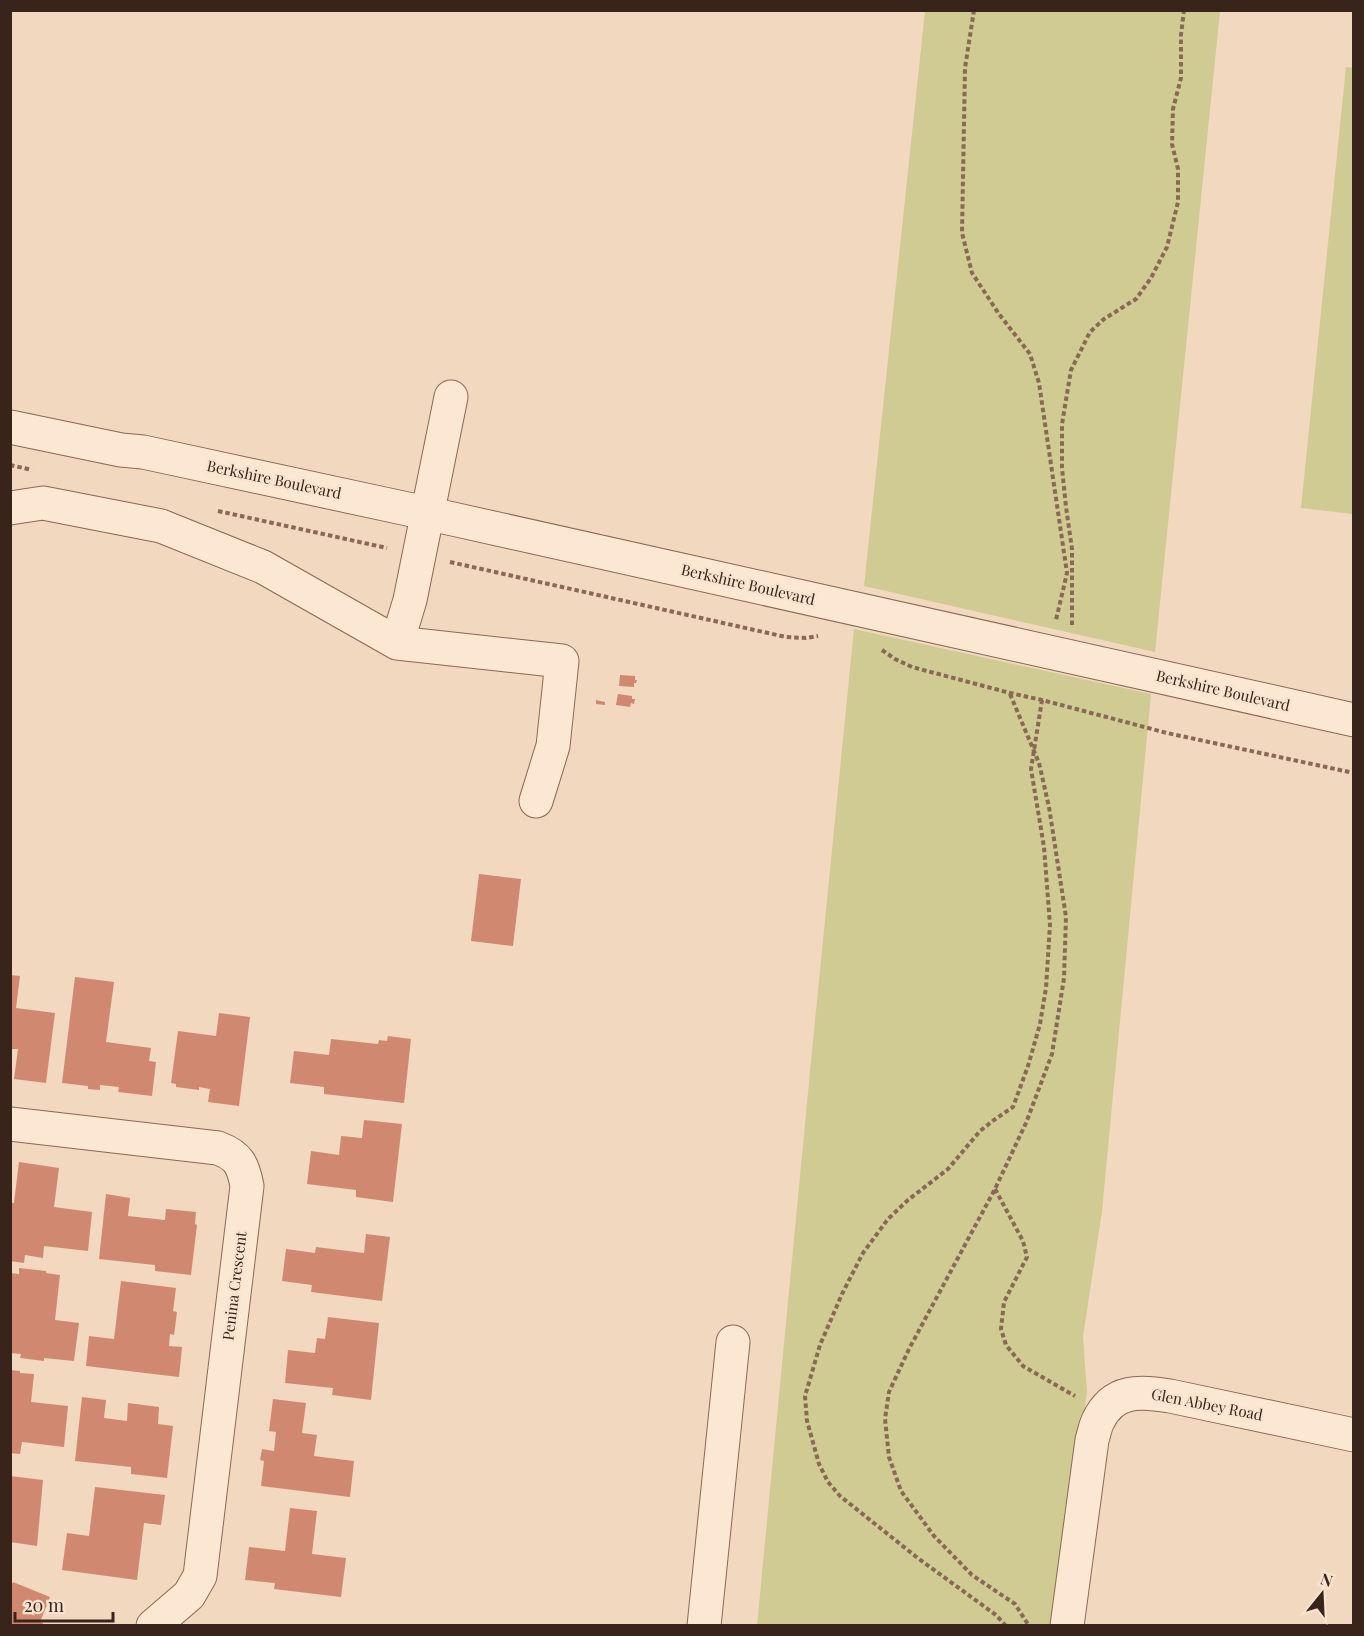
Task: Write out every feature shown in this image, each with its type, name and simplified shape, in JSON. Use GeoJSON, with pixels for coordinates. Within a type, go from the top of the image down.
{"type":"FeatureCollection","features":[{"type":"Feature","properties":{"kind":"street"},"geometry":{"type":"LineString","coordinates":[[397,643],[410,600],[451,397]]}},
{"type":"Feature","properties":{"kind":"street","name":"Berkshire Boulevard"},"geometry":{"type":"LineString","coordinates":[[10,411],[125,443],[143,452]]}},
{"type":"Feature","properties":{"kind":"street","name":"Berkshire Boulevard"},"geometry":{"type":"LineString","coordinates":[[10,427],[121,450],[143,452],[426,513],[1353,720]]}},
{"type":"Feature","properties":{"kind":"street"},"geometry":{"type":"LineString","coordinates":[[10,508],[43,503],[161,526],[263,567],[397,643],[562,661],[553,746],[536,801]]}},
{"type":"Feature","properties":{"kind":"street","name":"Penina Crescent"},"geometry":{"type":"LineString","coordinates":[[10,1124],[218,1148],[229,1152],[239,1161],[244,1172],[247,1186],[200,1576],[189,1594],[153,1626]]}},
{"type":"Feature","properties":{"kind":"street"},"geometry":{"type":"LineString","coordinates":[[704,1626],[733,1342]]}},
{"type":"Feature","properties":{"kind":"street","name":"Glen Abbey Road"},"geometry":{"type":"LineString","coordinates":[[1107,1408],[1119,1398],[1133,1393],[1146,1392],[1353,1435]]}},
{"type":"Feature","properties":{"kind":"street"},"geometry":{"type":"LineString","coordinates":[[1067,1626],[1092,1440],[1098,1421],[1107,1408]]}},
{"type":"Feature","properties":{"kind":"path"},"geometry":{"type":"LineString","coordinates":[[974,10],[965,68],[962,232],[972,273],[999,314],[1030,354],[1039,383],[1067,573],[1054,631]]}},
{"type":"Feature","properties":{"kind":"path"},"geometry":{"type":"LineString","coordinates":[[1072,635],[1072,549],[1065,507],[1062,468],[1062,424],[1069,381],[1071,370],[1090,332],[1104,319],[1136,299],[1151,278],[1167,247],[1178,202],[1178,168],[1172,144],[1173,109],[1181,78],[1181,35],[1184,10]]}},
{"type":"Feature","properties":{"kind":"path"},"geometry":{"type":"LineString","coordinates":[[10,465],[36,471]]}},
{"type":"Feature","properties":{"kind":"path"},"geometry":{"type":"LineString","coordinates":[[217,511],[786,637],[806,638],[821,635]]}},
{"type":"Feature","properties":{"kind":"path"},"geometry":{"type":"LineString","coordinates":[[875,646],[912,667],[1167,734],[1353,773]]}},
{"type":"Feature","properties":{"kind":"path"},"geometry":{"type":"LineString","coordinates":[[1010,693],[1039,763],[1049,807],[1066,917],[1064,978],[1052,1054],[1026,1123],[995,1189],[909,1349],[889,1392],[885,1419],[889,1457],[901,1491],[934,1536],[972,1575],[1015,1604],[1029,1626]]}},
{"type":"Feature","properties":{"kind":"path"},"geometry":{"type":"LineString","coordinates":[[1006,1626],[840,1496],[828,1482],[819,1464],[807,1421],[805,1396],[820,1345],[863,1253],[888,1219],[948,1169],[980,1131],[1013,1107],[1028,1066],[1040,1024],[1046,988],[1050,925],[1044,847],[1031,769],[1042,700]]}},
{"type":"Feature","properties":{"kind":"path"},"geometry":{"type":"LineString","coordinates":[[995,1189],[1023,1241],[1027,1257],[1004,1302],[1001,1329],[1006,1345],[1023,1366],[1076,1396],[1107,1408]]}},
{"type":"Feature","properties":{"kind":"shaded area"},"geometry":{"type":"Polygon","coordinates":[[[925,11],[1220,11],[1155,652],[864,586],[925,11]]]}},
{"type":"Feature","properties":{"kind":"shaded area"},"geometry":{"type":"Polygon","coordinates":[[[1346,67],[1354,68],[1353,514],[1301,508],[1346,67]]]}},
{"type":"Feature","properties":{"kind":"shaded area"},"geometry":{"type":"Polygon","coordinates":[[[854,629],[1151,694],[1102,1211],[1083,1337],[1087,1392],[1054,1625],[757,1626],[854,629]]]}},
{"type":"Feature","properties":{"kind":"building"},"geometry":{"type":"Polygon","coordinates":[[[620,675],[635,676],[637,680],[634,687],[619,686],[620,675]]]}},
{"type":"Feature","properties":{"kind":"building"},"geometry":{"type":"Polygon","coordinates":[[[618,694],[632,696],[632,699],[635,699],[634,704],[631,703],[630,707],[616,705],[618,694]]]}},
{"type":"Feature","properties":{"kind":"building"},"geometry":{"type":"Polygon","coordinates":[[[596,700],[605,702],[605,705],[596,704],[596,700]]]}},
{"type":"Feature","properties":{"kind":"building"},"geometry":{"type":"Polygon","coordinates":[[[479,874],[521,879],[513,946],[471,941],[479,874]]]}},
{"type":"Feature","properties":{"kind":"building"},"geometry":{"type":"Polygon","coordinates":[[[10,975],[20,976],[16,1008],[55,1013],[46,1083],[14,1079],[18,1049],[10,1049],[10,975]]]}},
{"type":"Feature","properties":{"kind":"building"},"geometry":{"type":"Polygon","coordinates":[[[75,977],[114,982],[106,1042],[151,1048],[149,1061],[156,1062],[152,1096],[118,1092],[119,1087],[100,1085],[100,1090],[62,1083],[75,977]]]}},
{"type":"Feature","properties":{"kind":"building"},"geometry":{"type":"Polygon","coordinates":[[[219,1013],[250,1017],[239,1106],[208,1102],[210,1089],[176,1087],[176,1084],[171,1083],[178,1031],[216,1036],[219,1013]]]}},
{"type":"Feature","properties":{"kind":"building"},"geometry":{"type":"Polygon","coordinates":[[[388,1036],[411,1039],[404,1103],[324,1094],[324,1087],[290,1083],[294,1051],[329,1055],[331,1039],[378,1044],[379,1040],[387,1041],[388,1036]]]}},
{"type":"Feature","properties":{"kind":"building"},"geometry":{"type":"Polygon","coordinates":[[[364,1120],[402,1124],[393,1202],[356,1197],[356,1190],[307,1184],[311,1151],[339,1155],[341,1136],[362,1138],[364,1120]]]}},
{"type":"Feature","properties":{"kind":"building"},"geometry":{"type":"Polygon","coordinates":[[[19,1162],[59,1168],[54,1207],[92,1212],[88,1251],[44,1246],[43,1258],[25,1255],[24,1263],[10,1261],[10,1203],[14,1203],[19,1162]]]}},
{"type":"Feature","properties":{"kind":"building"},"geometry":{"type":"Polygon","coordinates":[[[106,1194],[130,1198],[128,1216],[165,1220],[166,1209],[196,1212],[195,1224],[197,1225],[191,1275],[155,1271],[155,1265],[99,1259],[106,1194]]]}},
{"type":"Feature","properties":{"kind":"building"},"geometry":{"type":"Polygon","coordinates":[[[366,1234],[390,1237],[382,1301],[311,1292],[312,1285],[282,1281],[286,1249],[315,1253],[316,1247],[364,1253],[366,1234]]]}},
{"type":"Feature","properties":{"kind":"building"},"geometry":{"type":"Polygon","coordinates":[[[19,1268],[60,1275],[55,1320],[79,1323],[74,1361],[20,1358],[21,1354],[10,1353],[10,1273],[19,1274],[19,1268]]]}},
{"type":"Feature","properties":{"kind":"building"},"geometry":{"type":"Polygon","coordinates":[[[121,1281],[176,1288],[173,1311],[177,1312],[174,1335],[170,1334],[169,1346],[182,1347],[179,1377],[86,1366],[89,1336],[114,1339],[121,1281]]]}},
{"type":"Feature","properties":{"kind":"building"},"geometry":{"type":"Polygon","coordinates":[[[328,1317],[379,1323],[371,1400],[332,1395],[333,1388],[285,1383],[288,1350],[315,1353],[317,1338],[325,1339],[328,1317]]]}},
{"type":"Feature","properties":{"kind":"building"},"geometry":{"type":"Polygon","coordinates":[[[10,1370],[34,1374],[31,1402],[68,1406],[64,1447],[22,1442],[20,1454],[10,1453],[10,1370]]]}},
{"type":"Feature","properties":{"kind":"building"},"geometry":{"type":"Polygon","coordinates":[[[82,1397],[106,1400],[104,1418],[127,1421],[128,1403],[159,1407],[158,1424],[173,1426],[167,1478],[131,1474],[131,1467],[75,1461],[82,1397]]]}},
{"type":"Feature","properties":{"kind":"building"},"geometry":{"type":"Polygon","coordinates":[[[273,1399],[306,1403],[302,1433],[317,1435],[314,1456],[354,1461],[350,1497],[261,1486],[264,1461],[260,1460],[262,1449],[274,1451],[276,1432],[269,1431],[273,1399]]]}},
{"type":"Feature","properties":{"kind":"building"},"geometry":{"type":"Polygon","coordinates":[[[10,1476],[43,1480],[37,1546],[10,1542],[10,1476]]]}},
{"type":"Feature","properties":{"kind":"building"},"geometry":{"type":"Polygon","coordinates":[[[95,1487],[165,1495],[161,1525],[144,1523],[137,1580],[62,1570],[67,1533],[89,1536],[95,1487]]]}},
{"type":"Feature","properties":{"kind":"building"},"geometry":{"type":"Polygon","coordinates":[[[290,1508],[317,1511],[312,1554],[346,1558],[341,1597],[274,1589],[275,1583],[245,1580],[249,1547],[285,1551],[290,1508]]]}},
{"type":"Feature","properties":{"kind":"building"},"geometry":{"type":"Polygon","coordinates":[[[13,1582],[50,1597],[40,1622],[43,1623],[42,1626],[10,1626],[10,1588],[13,1582]]]}}]}
